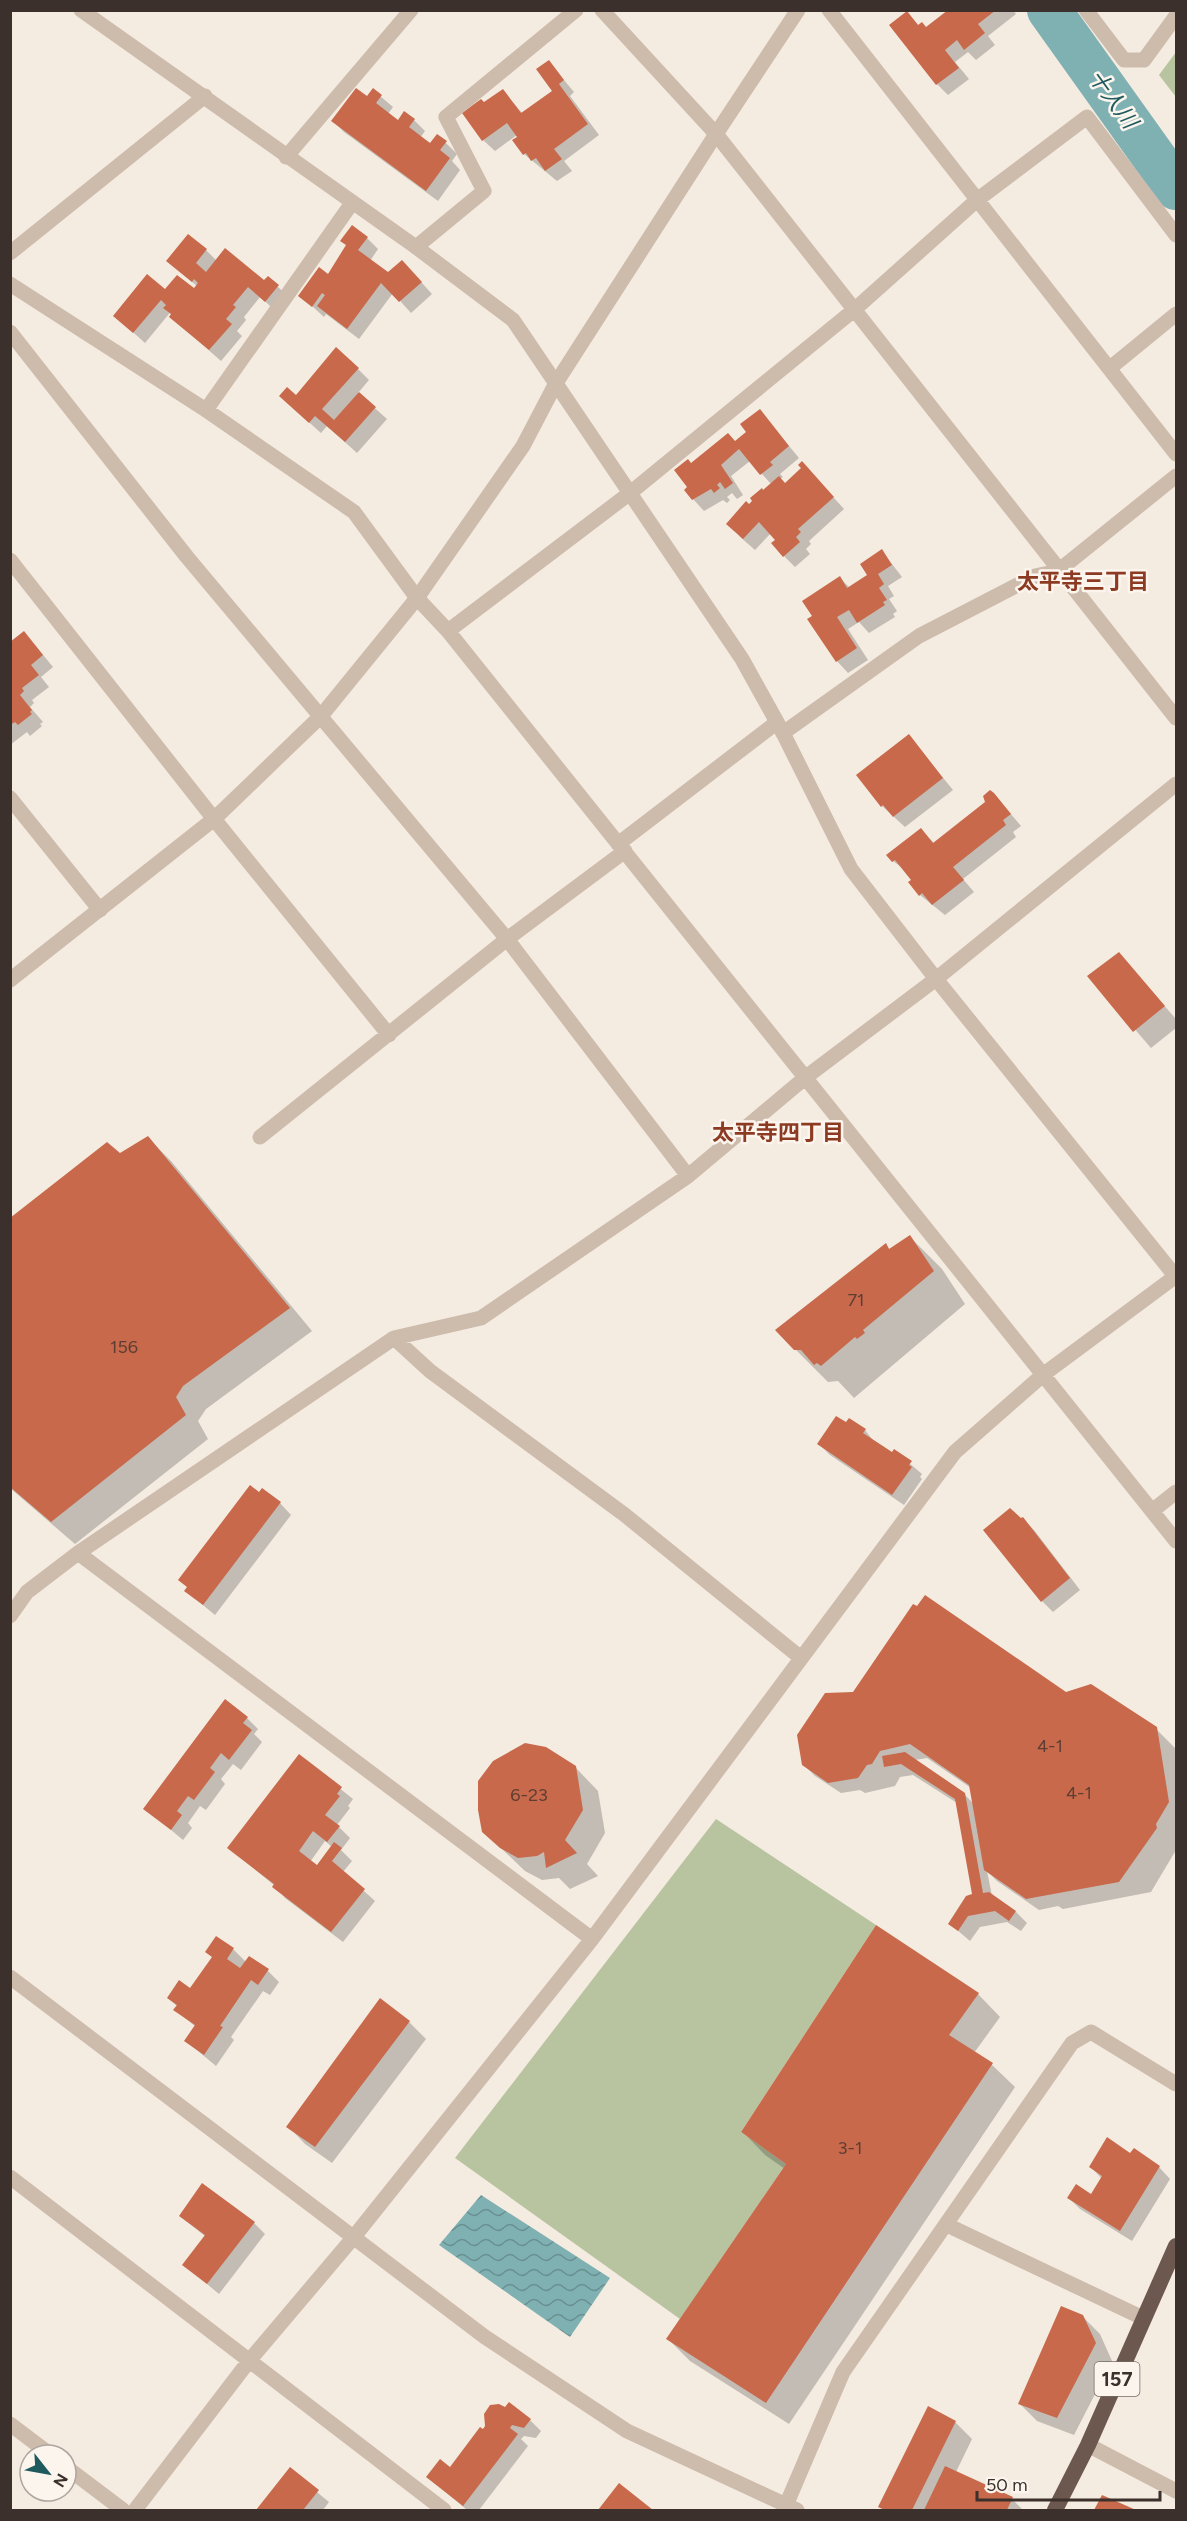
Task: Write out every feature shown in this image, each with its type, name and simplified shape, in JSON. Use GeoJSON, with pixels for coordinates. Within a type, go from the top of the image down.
{"type":"FeatureCollection","features":[{"type":"Feature","properties":{"kind":"highway","name":"157"},"geometry":{"type":"LineString","coordinates":[[1055,2511],[1088,2445],[1176,2247]]}},
{"type":"Feature","properties":{"kind":"street"},"geometry":{"type":"LineString","coordinates":[[81,10],[416,247],[513,320],[742,659],[780,728],[851,869],[936,979],[1176,1276],[1044,1374],[955,1452],[592,1939],[353,2238],[249,2361],[135,2511]]}},
{"type":"Feature","properties":{"kind":"street"},"geometry":{"type":"LineString","coordinates":[[286,157],[411,10]]}},
{"type":"Feature","properties":{"kind":"street"},"geometry":{"type":"LineString","coordinates":[[416,247],[484,190],[446,117],[576,10]]}},
{"type":"Feature","properties":{"kind":"street"},"geometry":{"type":"LineString","coordinates":[[602,10],[716,134],[1176,718]]}},
{"type":"Feature","properties":{"kind":"street"},"geometry":{"type":"LineString","coordinates":[[10,980],[214,819],[321,716],[417,598],[523,446],[556,383],[798,10]]}},
{"type":"Feature","properties":{"kind":"street"},"geometry":{"type":"LineString","coordinates":[[829,10],[1176,454]]}},
{"type":"Feature","properties":{"kind":"street"},"geometry":{"type":"LineString","coordinates":[[1086,10],[1124,60],[1144,60],[1176,16]]}},
{"type":"Feature","properties":{"kind":"street"},"geometry":{"type":"LineString","coordinates":[[10,253],[204,96]]}},
{"type":"Feature","properties":{"kind":"street"},"geometry":{"type":"LineString","coordinates":[[448,631],[630,493],[855,310],[976,200],[1087,117],[1176,235]]}},
{"type":"Feature","properties":{"kind":"street"},"geometry":{"type":"LineString","coordinates":[[206,410],[352,203]]}},
{"type":"Feature","properties":{"kind":"street"},"geometry":{"type":"LineString","coordinates":[[10,284],[206,410],[354,512],[417,598],[448,631],[622,847],[1176,1541]]}},
{"type":"Feature","properties":{"kind":"street"},"geometry":{"type":"LineString","coordinates":[[1110,368],[1176,314]]}},
{"type":"Feature","properties":{"kind":"street"},"geometry":{"type":"LineString","coordinates":[[10,332],[187,557],[507,939],[688,1176]]}},
{"type":"Feature","properties":{"kind":"street"},"geometry":{"type":"LineString","coordinates":[[260,1137],[622,847],[780,728],[920,636],[1035,576],[1058,571],[1176,476]]}},
{"type":"Feature","properties":{"kind":"street"},"geometry":{"type":"LineString","coordinates":[[10,560],[214,819],[389,1035]]}},
{"type":"Feature","properties":{"kind":"street"},"geometry":{"type":"LineString","coordinates":[[10,1616],[27,1592],[78,1553],[394,1338],[482,1318],[688,1176],[806,1077],[936,979],[1176,784]]}},
{"type":"Feature","properties":{"kind":"street"},"geometry":{"type":"LineString","coordinates":[[10,798],[100,910]]}},
{"type":"Feature","properties":{"kind":"street"},"geometry":{"type":"LineString","coordinates":[[394,1338],[430,1371],[625,1515],[801,1658]]}},
{"type":"Feature","properties":{"kind":"street"},"geometry":{"type":"LineString","coordinates":[[1152,1511],[1176,1492]]}},
{"type":"Feature","properties":{"kind":"street"},"geometry":{"type":"LineString","coordinates":[[78,1553],[592,1939]]}},
{"type":"Feature","properties":{"kind":"street"},"geometry":{"type":"LineString","coordinates":[[10,1977],[485,2337],[627,2431],[789,2509],[843,2372],[1072,2043],[1091,2032],[1176,2084]]}},
{"type":"Feature","properties":{"kind":"street"},"geometry":{"type":"LineString","coordinates":[[10,2177],[444,2511]]}},
{"type":"Feature","properties":{"kind":"street"},"geometry":{"type":"LineString","coordinates":[[947,2225],[1143,2318]]}},
{"type":"Feature","properties":{"kind":"street"},"geometry":{"type":"LineString","coordinates":[[10,2424],[35,2443]]}},
{"type":"Feature","properties":{"kind":"street"},"geometry":{"type":"LineString","coordinates":[[1088,2445],[1176,2491]]}},
{"type":"Feature","properties":{"kind":"street"},"geometry":{"type":"LineString","coordinates":[[78,2476],[123,2511]]}},
{"type":"Feature","properties":{"kind":"green space"},"geometry":{"type":"Polygon","coordinates":[[[1176,52],[1176,97],[1159,75],[1176,52]]]}},
{"type":"Feature","properties":{"kind":"green space"},"geometry":{"type":"Polygon","coordinates":[[[716,1819],[876,1925],[741,2132],[786,2164],[680,2319],[455,2158],[716,1819]]]}},
{"type":"Feature","properties":{"kind":"water"},"geometry":{"type":"Polygon","coordinates":[[[481,2195],[610,2278],[570,2337],[439,2245],[481,2195]]]}},
{"type":"Feature","properties":{"kind":"building"},"geometry":{"type":"Polygon","coordinates":[[[948,10],[996,10],[978,24],[985,33],[964,50],[957,40],[945,50],[959,68],[936,85],[889,25],[907,11],[918,25],[922,22],[926,27],[948,10]]]}},
{"type":"Feature","properties":{"kind":"building"},"geometry":{"type":"Polygon","coordinates":[[[549,60],[564,80],[559,84],[588,124],[554,149],[562,159],[545,171],[536,158],[531,161],[526,153],[523,155],[512,140],[517,137],[507,123],[482,141],[462,113],[481,99],[484,102],[503,89],[521,113],[552,91],[536,69],[549,60]]]}},
{"type":"Feature","properties":{"kind":"building"},"geometry":{"type":"Polygon","coordinates":[[[356,88],[367,96],[373,88],[382,95],[376,103],[398,120],[404,111],[415,119],[409,127],[430,143],[437,134],[447,141],[440,150],[450,158],[426,191],[331,121],[356,88]]]}},
{"type":"Feature","properties":{"kind":"building"},"geometry":{"type":"Polygon","coordinates":[[[352,225],[368,237],[358,250],[388,272],[402,260],[422,282],[399,302],[381,283],[347,329],[317,306],[325,295],[322,293],[312,307],[298,296],[319,267],[328,274],[346,245],[340,241],[352,225]]]}},
{"type":"Feature","properties":{"kind":"building"},"geometry":{"type":"Polygon","coordinates":[[[188,234],[207,249],[196,263],[206,272],[225,248],[264,280],[268,276],[279,285],[265,302],[248,287],[233,305],[236,307],[226,319],[232,324],[209,350],[169,317],[171,314],[163,308],[166,305],[161,300],[133,333],[113,316],[147,274],[165,289],[177,275],[194,288],[198,283],[194,279],[192,282],[166,261],[188,234]]]}},
{"type":"Feature","properties":{"kind":"building"},"geometry":{"type":"Polygon","coordinates":[[[336,347],[359,368],[322,409],[334,420],[359,392],[376,407],[345,442],[315,416],[309,423],[279,396],[287,387],[296,395],[336,347]]]}},
{"type":"Feature","properties":{"kind":"building"},"geometry":{"type":"Polygon","coordinates":[[[760,409],[789,446],[770,462],[773,465],[760,475],[739,449],[721,465],[733,483],[725,489],[720,482],[717,485],[720,488],[714,493],[711,489],[692,500],[684,490],[687,487],[674,470],[688,459],[691,463],[728,433],[735,441],[746,432],[740,424],[760,409]]]}},
{"type":"Feature","properties":{"kind":"building"},"geometry":{"type":"Polygon","coordinates":[[[802,461],[834,497],[798,529],[801,532],[796,537],[800,542],[783,557],[771,543],[775,540],[759,522],[743,539],[726,524],[746,501],[749,504],[752,501],[750,498],[779,476],[785,483],[801,468],[798,465],[802,461]]]}},
{"type":"Feature","properties":{"kind":"building"},"geometry":{"type":"Polygon","coordinates":[[[882,549],[892,565],[878,574],[884,584],[879,588],[887,600],[883,602],[885,605],[857,623],[849,610],[837,617],[857,648],[836,662],[807,619],[812,616],[802,601],[840,576],[847,588],[867,575],[860,564],[882,549]]]}},
{"type":"Feature","properties":{"kind":"building"},"geometry":{"type":"Polygon","coordinates":[[[24,631],[43,655],[31,665],[39,675],[22,688],[24,691],[20,695],[32,710],[30,712],[32,714],[18,725],[15,722],[10,725],[10,642],[24,631]]]}},
{"type":"Feature","properties":{"kind":"building"},"geometry":{"type":"Polygon","coordinates":[[[909,734],[943,778],[893,817],[883,805],[881,807],[856,775],[909,734]]]}},
{"type":"Feature","properties":{"kind":"building"},"geometry":{"type":"Polygon","coordinates":[[[990,790],[1011,814],[1003,820],[1006,825],[953,867],[964,880],[932,905],[922,893],[919,896],[908,882],[911,880],[895,860],[892,862],[886,855],[921,828],[933,843],[985,802],[983,796],[990,790]]]}},
{"type":"Feature","properties":{"kind":"building"},"geometry":{"type":"Polygon","coordinates":[[[1119,952],[1165,1006],[1133,1032],[1087,976],[1119,952]]]}},
{"type":"Feature","properties":{"kind":"building"},"geometry":{"type":"Polygon","coordinates":[[[148,1136],[290,1308],[183,1386],[176,1397],[186,1415],[51,1522],[10,1487],[10,1218],[107,1142],[120,1153],[148,1136]]]}},
{"type":"Feature","properties":{"kind":"building"},"geometry":{"type":"Polygon","coordinates":[[[910,1235],[934,1271],[863,1330],[865,1333],[857,1339],[855,1337],[821,1366],[817,1363],[814,1365],[801,1350],[794,1350],[775,1330],[886,1243],[889,1249],[910,1235]]]}},
{"type":"Feature","properties":{"kind":"building"},"geometry":{"type":"Polygon","coordinates":[[[836,1416],[846,1422],[849,1418],[866,1429],[863,1433],[892,1452],[894,1449],[912,1461],[909,1465],[912,1467],[892,1495],[817,1444],[836,1416]]]}},
{"type":"Feature","properties":{"kind":"building"},"geometry":{"type":"Polygon","coordinates":[[[250,1485],[259,1492],[262,1488],[281,1502],[203,1605],[184,1591],[187,1587],[178,1580],[250,1485]]]}},
{"type":"Feature","properties":{"kind":"building"},"geometry":{"type":"Polygon","coordinates":[[[1010,1508],[1021,1518],[1023,1517],[1070,1578],[1041,1602],[983,1530],[1010,1508]]]}},
{"type":"Feature","properties":{"kind":"building"},"geometry":{"type":"Polygon","coordinates":[[[925,1595],[1066,1692],[1091,1684],[1157,1727],[1169,1802],[1156,1824],[1157,1828],[1119,1882],[1026,1899],[984,1870],[969,1785],[910,1744],[880,1751],[872,1764],[867,1765],[858,1778],[828,1783],[802,1765],[797,1735],[825,1693],[853,1692],[913,1604],[917,1606],[925,1595]]]}},
{"type":"Feature","properties":{"kind":"building"},"geometry":{"type":"Polygon","coordinates":[[[225,1699],[248,1717],[243,1723],[252,1730],[229,1760],[221,1753],[210,1768],[215,1772],[194,1800],[188,1796],[177,1811],[182,1815],[171,1830],[143,1809],[225,1699]]]}},
{"type":"Feature","properties":{"kind":"building"},"geometry":{"type":"Polygon","coordinates":[[[525,1743],[546,1747],[576,1766],[583,1810],[565,1840],[577,1853],[546,1868],[544,1852],[537,1856],[518,1858],[500,1848],[482,1832],[478,1810],[478,1781],[493,1761],[525,1743]]]}},
{"type":"Feature","properties":{"kind":"building"},"geometry":{"type":"Polygon","coordinates":[[[905,1752],[965,1793],[983,1893],[989,1892],[1016,1911],[1009,1921],[995,1911],[968,1916],[958,1931],[948,1924],[966,1896],[972,1894],[955,1799],[901,1764],[884,1767],[882,1756],[905,1752]]]}},
{"type":"Feature","properties":{"kind":"building"},"geometry":{"type":"Polygon","coordinates":[[[299,1754],[342,1787],[337,1794],[340,1796],[325,1815],[340,1826],[327,1842],[313,1831],[299,1851],[317,1865],[334,1842],[342,1848],[332,1861],[365,1889],[331,1932],[272,1887],[274,1884],[227,1848],[299,1754]]]}},
{"type":"Feature","properties":{"kind":"building"},"geometry":{"type":"Polygon","coordinates":[[[876,1925],[979,1993],[949,2035],[993,2063],[766,2403],[666,2339],[786,2164],[741,2132],[876,1925]]]}},
{"type":"Feature","properties":{"kind":"building"},"geometry":{"type":"Polygon","coordinates":[[[216,1936],[234,1948],[227,1959],[240,1968],[249,1956],[269,1969],[258,1985],[251,1980],[220,2026],[223,2027],[204,2055],[184,2041],[195,2025],[173,2010],[177,2005],[167,1998],[179,1980],[190,1988],[212,1957],[205,1952],[216,1936]]]}},
{"type":"Feature","properties":{"kind":"building"},"geometry":{"type":"Polygon","coordinates":[[[380,1998],[410,2021],[315,2147],[286,2127],[380,1998]]]}},
{"type":"Feature","properties":{"kind":"building"},"geometry":{"type":"Polygon","coordinates":[[[1107,2137],[1130,2153],[1134,2148],[1160,2166],[1120,2231],[1067,2198],[1076,2184],[1091,2194],[1102,2176],[1089,2167],[1107,2137]]]}},
{"type":"Feature","properties":{"kind":"building"},"geometry":{"type":"Polygon","coordinates":[[[202,2183],[255,2222],[207,2284],[182,2265],[205,2235],[179,2216],[202,2183]]]}},
{"type":"Feature","properties":{"kind":"building"},"geometry":{"type":"Polygon","coordinates":[[[1061,2306],[1083,2315],[1096,2343],[1057,2418],[1018,2404],[1061,2306]]]}},
{"type":"Feature","properties":{"kind":"building"},"geometry":{"type":"Polygon","coordinates":[[[509,2402],[531,2419],[524,2428],[512,2425],[510,2428],[518,2434],[463,2506],[426,2477],[440,2459],[450,2467],[480,2427],[483,2429],[485,2426],[484,2414],[490,2405],[499,2404],[505,2407],[509,2402]]]}},
{"type":"Feature","properties":{"kind":"building"},"geometry":{"type":"Polygon","coordinates":[[[928,2406],[956,2421],[912,2510],[885,2510],[878,2507],[928,2406]]]}},
{"type":"Feature","properties":{"kind":"building"},"geometry":{"type":"Polygon","coordinates":[[[945,2466],[1013,2497],[1007,2510],[924,2510],[945,2466]]]}},
{"type":"Feature","properties":{"kind":"building"},"geometry":{"type":"Polygon","coordinates":[[[290,2467],[319,2490],[303,2510],[256,2510],[290,2467]]]}},
{"type":"Feature","properties":{"kind":"building"},"geometry":{"type":"Polygon","coordinates":[[[619,2483],[653,2510],[598,2510],[619,2483]]]}},
{"type":"Feature","properties":{"kind":"building"},"geometry":{"type":"Polygon","coordinates":[[[1102,2495],[1136,2510],[1094,2510],[1102,2495]]]}},
{"type":"Feature","properties":{"kind":"waterway","name":"十人川"},"geometry":{"type":"LineString","coordinates":[[1049,10],[1176,188]]}},
{"type":"Feature","properties":{"kind":"district","name":"太平寺三丁目"},"geometry":{"type":"Point","coordinates":[1083,581]}},
{"type":"Feature","properties":{"kind":"district","name":"太平寺四丁目"},"geometry":{"type":"Point","coordinates":[778,1132]}}]}
